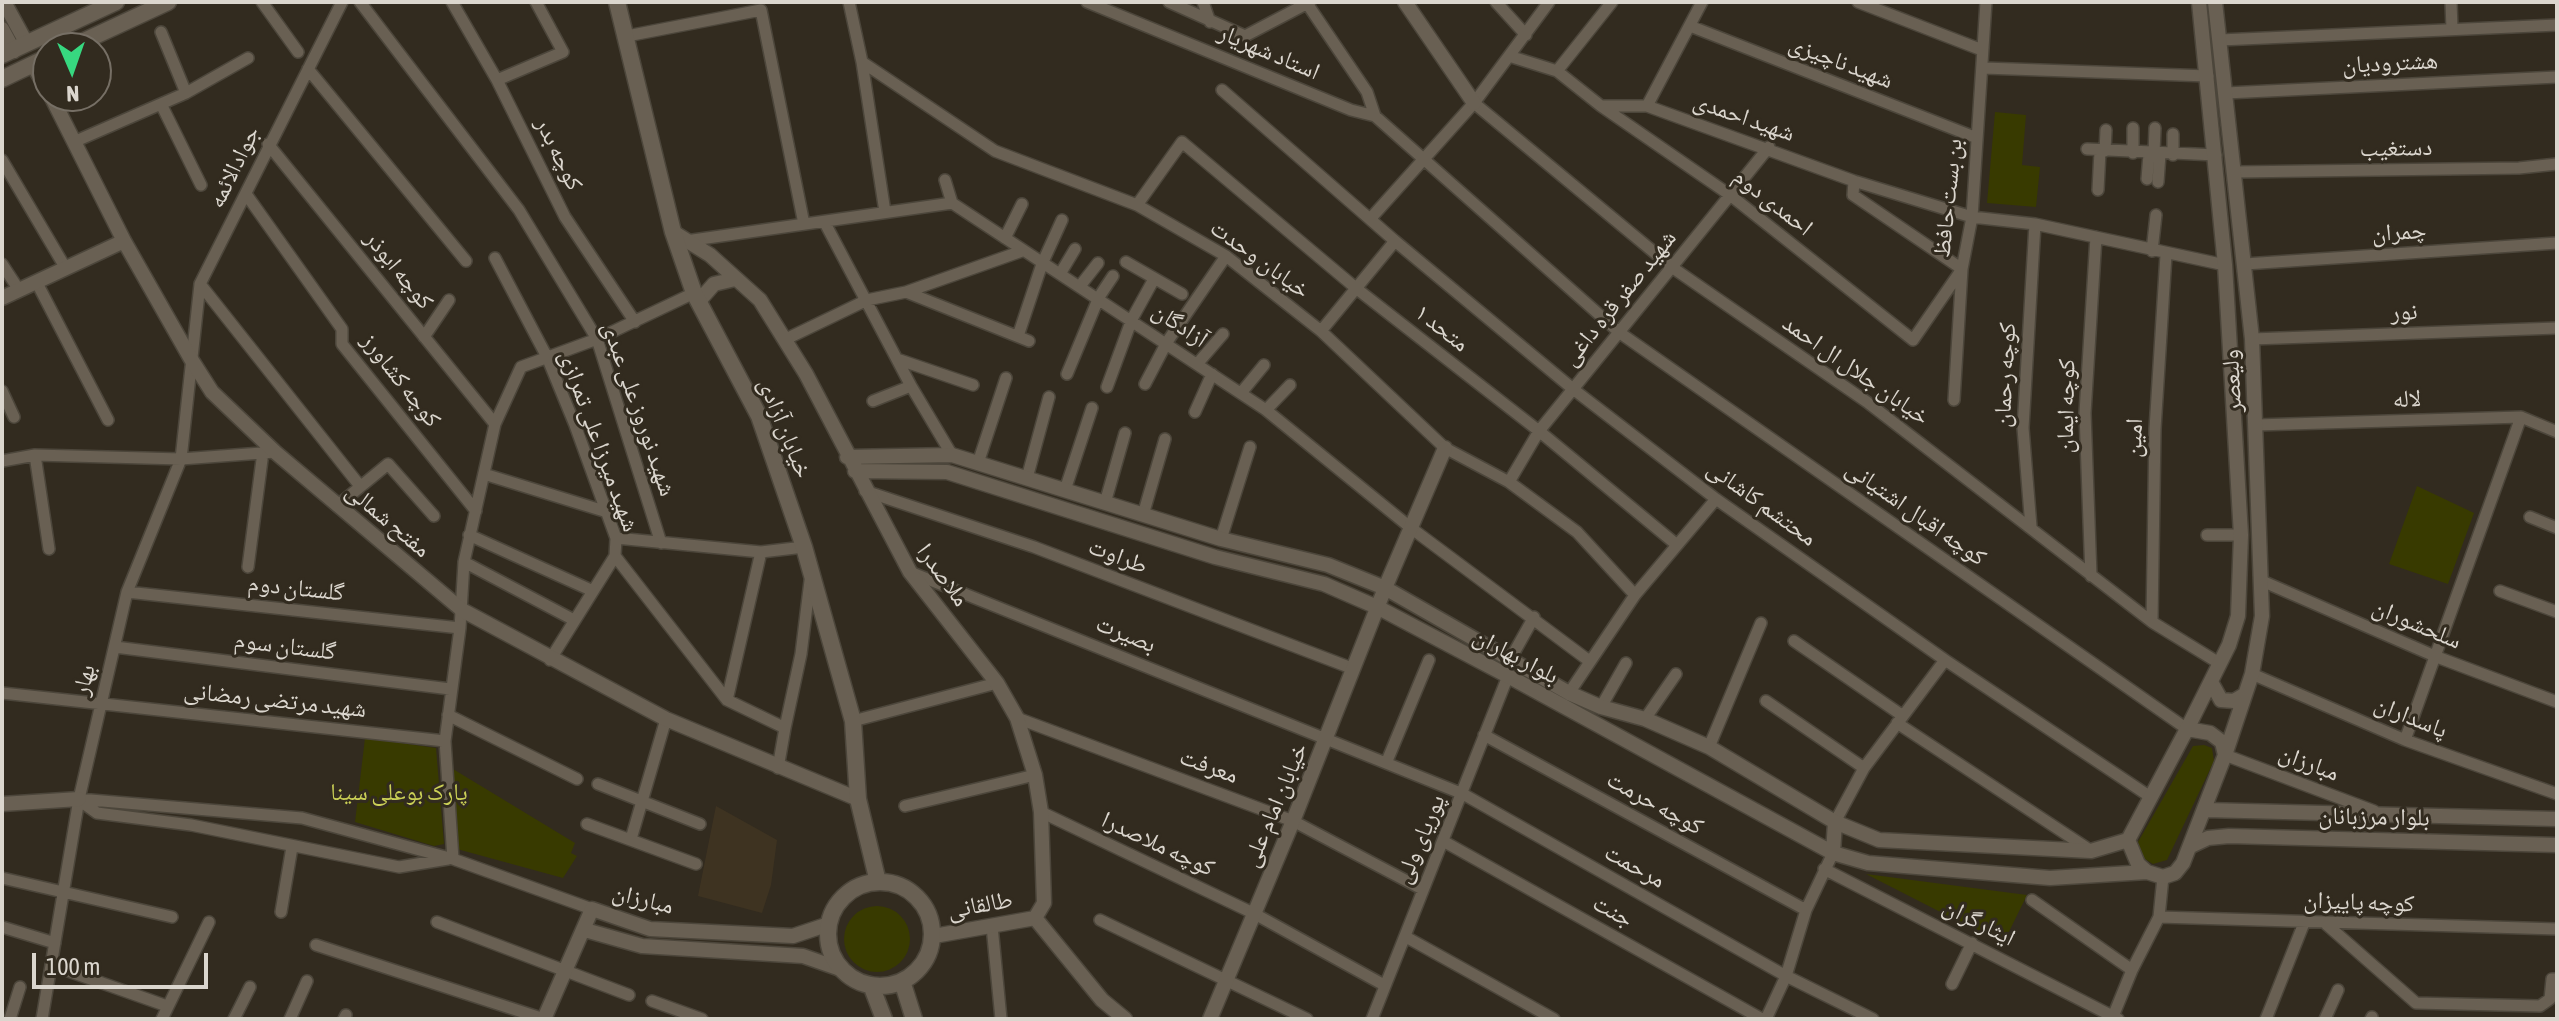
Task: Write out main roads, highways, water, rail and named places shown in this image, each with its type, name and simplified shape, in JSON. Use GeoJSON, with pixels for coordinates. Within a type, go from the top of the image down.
{"type":"FeatureCollection","features":[{"type":"Feature","properties":{"kind":"main road"},"geometry":{"type":"LineString","coordinates":[[14,50],[116,2]]}},
{"type":"Feature","properties":{"kind":"main road"},"geometry":{"type":"LineString","coordinates":[[103,32],[168,2]]}},
{"type":"Feature","properties":{"kind":"main road","name":"خیابان آزادی"},"geometry":{"type":"LineString","coordinates":[[617,2],[696,297],[759,416],[804,547],[853,721],[858,799],[878,882]]}},
{"type":"Feature","properties":{"kind":"main road"},"geometry":{"type":"LineString","coordinates":[[14,50],[32,61]]}},
{"type":"Feature","properties":{"kind":"main road"},"geometry":{"type":"LineString","coordinates":[[2,79],[32,65]]}},
{"type":"Feature","properties":{"kind":"main road"},"geometry":{"type":"LineString","coordinates":[[878,882],[895,884],[921,902],[934,936],[925,961],[902,981],[871,985],[843,970],[831,949],[829,924],[835,908],[846,894],[861,885],[878,882]]}},
{"type":"Feature","properties":{"kind":"main road"},"geometry":{"type":"LineString","coordinates":[[902,981],[914,1019]]}},
{"type":"Feature","properties":{"kind":"main road"},"geometry":{"type":"LineString","coordinates":[[871,985],[884,1019]]}},
{"type":"Feature","properties":{"kind":"park label","name":"پارک بوعلی سینا"},"geometry":{"type":"Point","coordinates":[399,792]}}]}
